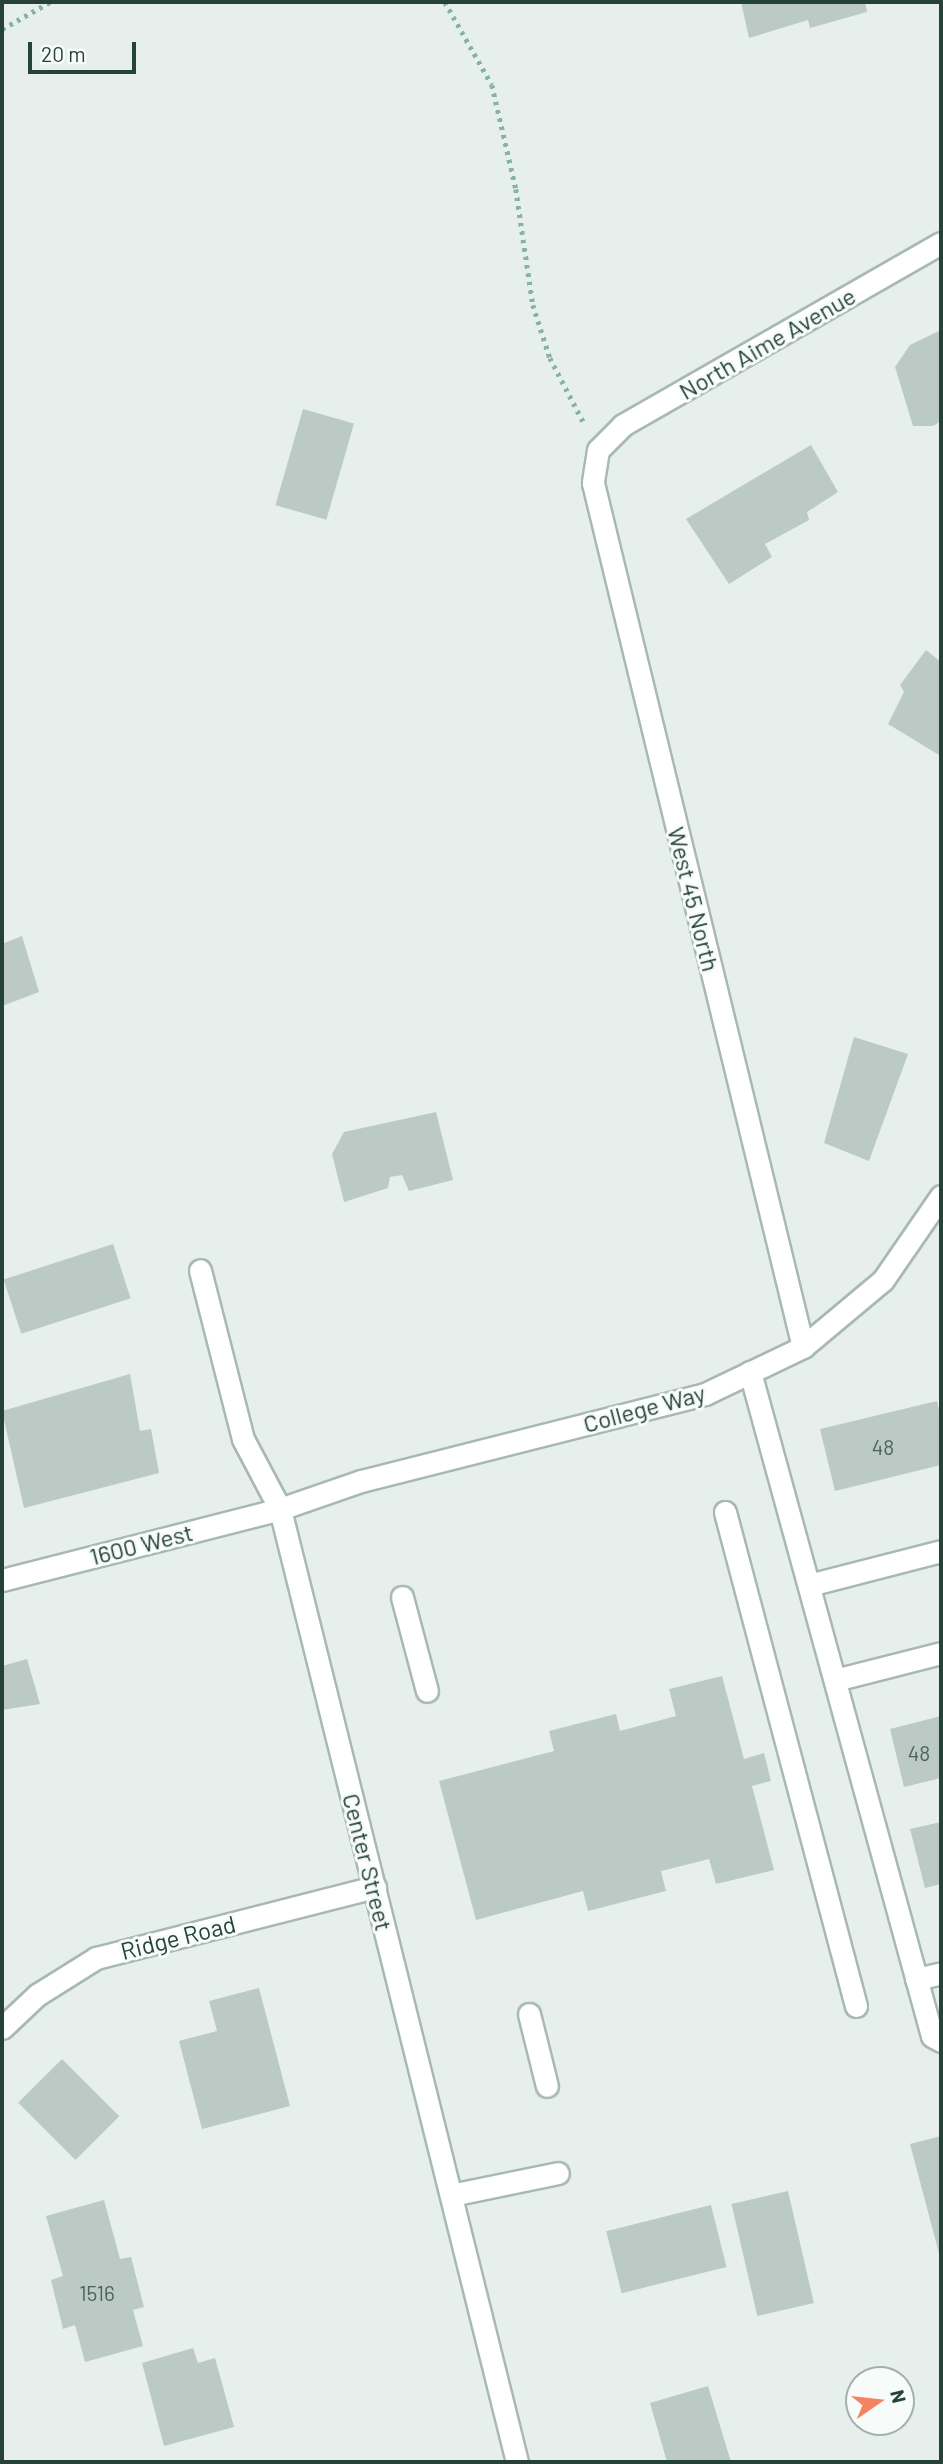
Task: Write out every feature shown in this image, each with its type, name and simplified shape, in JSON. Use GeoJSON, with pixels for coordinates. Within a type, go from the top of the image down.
{"type":"FeatureCollection","features":[{"type":"Feature","properties":{"kind":"main road","name":"North Aime Avenue"},"geometry":{"type":"LineString","coordinates":[[598,450],[623,425],[941,243]]}},
{"type":"Feature","properties":{"kind":"main road","name":"West 45 North"},"geometry":{"type":"LineString","coordinates":[[598,450],[593,484],[803,1347]]}},
{"type":"Feature","properties":{"kind":"main road","name":"College Way"},"geometry":{"type":"LineString","coordinates":[[280,1509],[361,1481],[705,1394],[803,1347],[883,1280],[941,1196]]}},
{"type":"Feature","properties":{"kind":"main road","name":"Center Street"},"geometry":{"type":"LineString","coordinates":[[200,1269],[243,1439],[280,1509],[517,2462]]}},
{"type":"Feature","properties":{"kind":"main road"},"geometry":{"type":"LineString","coordinates":[[750,1372],[932,2036],[941,2041]]}},
{"type":"Feature","properties":{"kind":"main road","name":"1600 West"},"geometry":{"type":"LineString","coordinates":[[2,1580],[280,1509]]}},
{"type":"Feature","properties":{"kind":"main road"},"geometry":{"type":"LineString","coordinates":[[725,1512],[856,2006]]}},
{"type":"Feature","properties":{"kind":"main road"},"geometry":{"type":"LineString","coordinates":[[809,1585],[941,1551]]}},
{"type":"Feature","properties":{"kind":"main road"},"geometry":{"type":"LineString","coordinates":[[402,1597],[427,1691]]}},
{"type":"Feature","properties":{"kind":"main road"},"geometry":{"type":"LineString","coordinates":[[835,1679],[941,1653]]}},
{"type":"Feature","properties":{"kind":"main road","name":"Ridge Road"},"geometry":{"type":"LineString","coordinates":[[2,2028],[37,1995],[96,1958],[375,1887]]}},
{"type":"Feature","properties":{"kind":"main road"},"geometry":{"type":"LineString","coordinates":[[916,1979],[941,1973]]}},
{"type":"Feature","properties":{"kind":"main road"},"geometry":{"type":"LineString","coordinates":[[529,2014],[547,2086]]}},
{"type":"Feature","properties":{"kind":"main road"},"geometry":{"type":"LineString","coordinates":[[451,2195],[558,2173]]}},
{"type":"Feature","properties":{"kind":"path"},"geometry":{"type":"LineString","coordinates":[[2,29],[50,2]]}},
{"type":"Feature","properties":{"kind":"path"},"geometry":{"type":"LineString","coordinates":[[445,2],[492,85],[516,189],[533,305],[550,358],[598,450]]}},
{"type":"Feature","properties":{"kind":"building"},"geometry":{"type":"Polygon","coordinates":[[[741,2],[865,2],[867,12],[810,28],[808,20],[749,38],[741,2]]]}},
{"type":"Feature","properties":{"kind":"building"},"geometry":{"type":"Polygon","coordinates":[[[941,330],[941,421],[933,426],[913,426],[895,367],[910,345],[941,330]]]}},
{"type":"Feature","properties":{"kind":"building"},"geometry":{"type":"Polygon","coordinates":[[[303,409],[354,424],[326,520],[275,505],[303,409]]]}},
{"type":"Feature","properties":{"kind":"building"},"geometry":{"type":"Polygon","coordinates":[[[811,445],[838,492],[807,512],[809,520],[765,544],[772,557],[729,584],[686,519],[811,445]]]}},
{"type":"Feature","properties":{"kind":"building"},"geometry":{"type":"Polygon","coordinates":[[[926,650],[941,662],[939,755],[888,724],[904,692],[900,685],[926,650]]]}},
{"type":"Feature","properties":{"kind":"building"},"geometry":{"type":"Polygon","coordinates":[[[22,936],[39,992],[2,1006],[2,944],[22,936]]]}},
{"type":"Feature","properties":{"kind":"building"},"geometry":{"type":"Polygon","coordinates":[[[854,1037],[908,1054],[869,1161],[824,1143],[854,1037]]]}},
{"type":"Feature","properties":{"kind":"building"},"geometry":{"type":"Polygon","coordinates":[[[436,1112],[453,1180],[409,1191],[402,1175],[390,1177],[388,1188],[344,1202],[332,1154],[344,1132],[436,1112]]]}},
{"type":"Feature","properties":{"kind":"building"},"geometry":{"type":"Polygon","coordinates":[[[113,1244],[131,1298],[21,1334],[4,1280],[113,1244]]]}},
{"type":"Feature","properties":{"kind":"building"},"geometry":{"type":"Polygon","coordinates":[[[130,1374],[140,1431],[151,1429],[159,1473],[24,1508],[2,1411],[130,1374]]]}},
{"type":"Feature","properties":{"kind":"building"},"geometry":{"type":"Polygon","coordinates":[[[937,1401],[941,1418],[941,1465],[835,1491],[820,1429],[937,1401]]]}},
{"type":"Feature","properties":{"kind":"building"},"geometry":{"type":"Polygon","coordinates":[[[27,1659],[40,1704],[2,1710],[2,1666],[27,1659]]]}},
{"type":"Feature","properties":{"kind":"building"},"geometry":{"type":"Polygon","coordinates":[[[722,1676],[744,1759],[764,1753],[771,1781],[752,1786],[774,1870],[716,1884],[709,1859],[661,1871],[666,1891],[588,1911],[583,1891],[476,1920],[439,1781],[554,1751],[549,1731],[616,1714],[620,1731],[676,1716],[669,1689],[722,1676]]]}},
{"type":"Feature","properties":{"kind":"building"},"geometry":{"type":"Polygon","coordinates":[[[941,1716],[941,1778],[904,1787],[890,1729],[941,1716]]]}},
{"type":"Feature","properties":{"kind":"building"},"geometry":{"type":"Polygon","coordinates":[[[941,1822],[941,1884],[925,1888],[910,1829],[941,1822]]]}},
{"type":"Feature","properties":{"kind":"building"},"geometry":{"type":"Polygon","coordinates":[[[259,1988],[290,2106],[202,2129],[179,2041],[217,2031],[209,2001],[259,1988]]]}},
{"type":"Feature","properties":{"kind":"building"},"geometry":{"type":"Polygon","coordinates":[[[62,2059],[119,2116],[75,2160],[18,2103],[62,2059]]]}},
{"type":"Feature","properties":{"kind":"building"},"geometry":{"type":"Polygon","coordinates":[[[941,2136],[941,2257],[940,2257],[910,2144],[941,2136]]]}},
{"type":"Feature","properties":{"kind":"building"},"geometry":{"type":"Polygon","coordinates":[[[788,2191],[814,2303],[757,2316],[731,2204],[788,2191]]]}},
{"type":"Feature","properties":{"kind":"building"},"geometry":{"type":"Polygon","coordinates":[[[104,2200],[120,2259],[131,2257],[144,2307],[133,2310],[143,2346],[85,2362],[75,2325],[63,2329],[51,2280],[63,2276],[46,2216],[104,2200]]]}},
{"type":"Feature","properties":{"kind":"building"},"geometry":{"type":"Polygon","coordinates":[[[711,2205],[726,2267],[622,2293],[606,2231],[711,2205]]]}},
{"type":"Feature","properties":{"kind":"building"},"geometry":{"type":"Polygon","coordinates":[[[193,2348],[198,2363],[215,2358],[234,2427],[164,2446],[142,2363],[193,2348]]]}},
{"type":"Feature","properties":{"kind":"building"},"geometry":{"type":"Polygon","coordinates":[[[708,2386],[731,2462],[667,2462],[650,2403],[708,2386]]]}}]}
